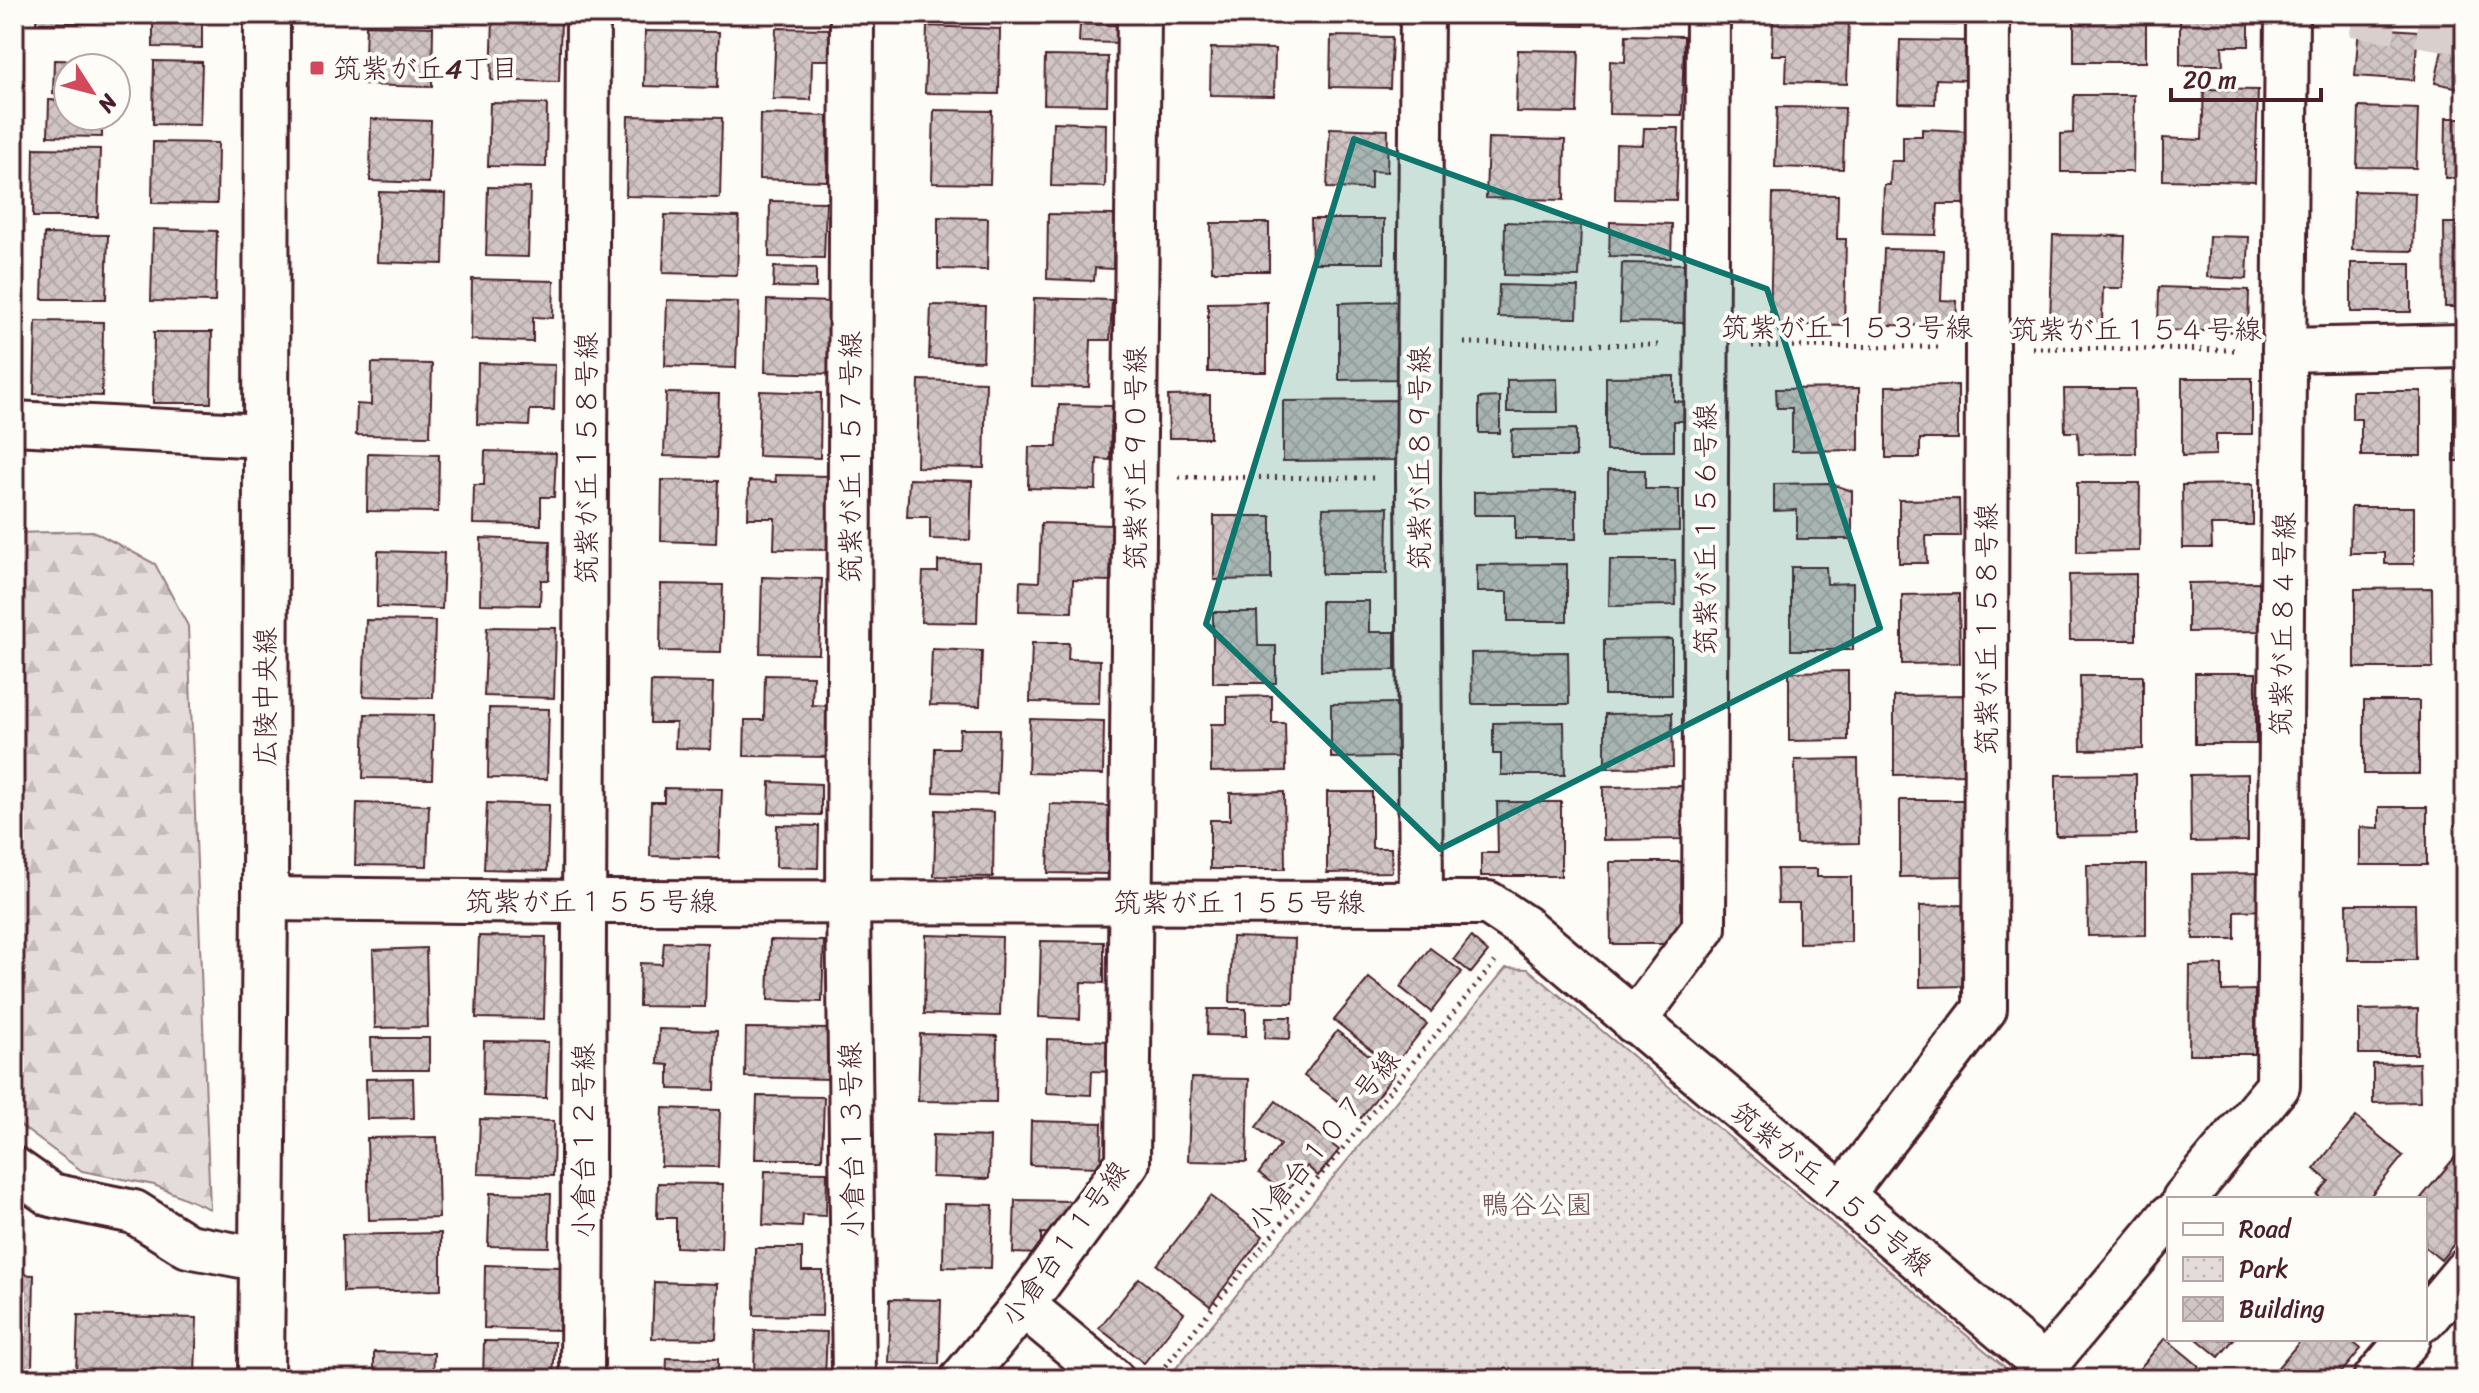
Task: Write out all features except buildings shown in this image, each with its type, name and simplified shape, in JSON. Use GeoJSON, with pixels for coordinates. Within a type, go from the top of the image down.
{"type":"FeatureCollection","features":[{"type":"Feature","properties":{"kind":"street","name":"広陵中央線"},"geometry":{"type":"LineString","coordinates":[[261,1379],[267,14]]}},
{"type":"Feature","properties":{"kind":"street","name":"筑紫が丘１５８号線"},"geometry":{"type":"LineString","coordinates":[[584,902],[588,14]]}},
{"type":"Feature","properties":{"kind":"street","name":"筑紫が丘１５７号線"},"geometry":{"type":"LineString","coordinates":[[848,901],[852,14]]}},
{"type":"Feature","properties":{"kind":"street","name":"筑紫が丘９０号線"},"geometry":{"type":"LineString","coordinates":[[1133,902],[1139,14]]}},
{"type":"Feature","properties":{"kind":"street","name":"筑紫が丘８９号線"},"geometry":{"type":"LineString","coordinates":[[1421,901],[1418,479],[1422,14]]}},
{"type":"Feature","properties":{"kind":"street","name":"筑紫が丘１５６号線"},"geometry":{"type":"LineString","coordinates":[[1634,1022],[1704,928],[1708,14]]}},
{"type":"Feature","properties":{"kind":"street","name":"筑紫が丘１５８号線"},"geometry":{"type":"LineString","coordinates":[[1842,1195],[1985,1009],[1988,14]]}},
{"type":"Feature","properties":{"kind":"street","name":"筑紫が丘８４号線"},"geometry":{"type":"LineString","coordinates":[[2186,1197],[2278,1086],[2287,14]]}},
{"type":"Feature","properties":{"kind":"street"},"geometry":{"type":"LineString","coordinates":[[2284,350],[2465,346]]}},
{"type":"Feature","properties":{"kind":"street"},"geometry":{"type":"LineString","coordinates":[[14,423],[265,436]]}},
{"type":"Feature","properties":{"kind":"street","name":"筑紫が丘１５５号線"},"geometry":{"type":"LineString","coordinates":[[265,899],[1488,903],[1524,927],[2045,1366],[2167,1219]]}},
{"type":"Feature","properties":{"kind":"street","name":"小倉台１３号線"},"geometry":{"type":"LineString","coordinates":[[848,901],[854,1379]]}},
{"type":"Feature","properties":{"kind":"street","name":"小倉台１２号線"},"geometry":{"type":"LineString","coordinates":[[582,1379],[584,902]]}},
{"type":"Feature","properties":{"kind":"street","name":"小倉台１１号線"},"geometry":{"type":"LineString","coordinates":[[962,1379],[1023,1305],[1128,1162],[1133,902]]}},
{"type":"Feature","properties":{"kind":"street"},"geometry":{"type":"LineString","coordinates":[[14,1169],[51,1195],[134,1212],[188,1246],[263,1260]]}},
{"type":"Feature","properties":{"kind":"street"},"geometry":{"type":"LineString","coordinates":[[2427,1317],[2465,1271]]}},
{"type":"Feature","properties":{"kind":"street"},"geometry":{"type":"LineString","coordinates":[[1023,1305],[1112,1379]]}},
{"type":"Feature","properties":{"kind":"street"},"geometry":{"type":"LineString","coordinates":[[2375,1379],[2407,1341]]}},
{"type":"Feature","properties":{"kind":"path","name":"筑紫が丘１５３号線"},"geometry":{"type":"LineString","coordinates":[[1419,343],[1987,348]]}},
{"type":"Feature","properties":{"kind":"path","name":"筑紫が丘１５４号線"},"geometry":{"type":"LineString","coordinates":[[1987,348],[2284,350]]}},
{"type":"Feature","properties":{"kind":"path"},"geometry":{"type":"LineString","coordinates":[[1135,476],[1418,479]]}},
{"type":"Feature","properties":{"kind":"path","name":"小倉台１０７号線"},"geometry":{"type":"LineString","coordinates":[[1154,1379],[1524,927]]}},
{"type":"Feature","properties":{"kind":"highlighted area"},"geometry":{"type":"Polygon","coordinates":[[[1354,139],[1767,289],[1880,628],[1440,849],[1206,624],[1354,139]]]}},
{"type":"Feature","properties":{"kind":"green space"},"geometry":{"type":"Polygon","coordinates":[[[93,531],[155,564],[188,626],[210,1209],[154,1185],[82,1171],[14,1121],[14,533],[93,531]]]}},
{"type":"Feature","properties":{"kind":"green space","name":"鴨谷公園"},"geometry":{"type":"Polygon","coordinates":[[[1506,968],[1528,969],[2019,1379],[1167,1379],[1506,968]]]}},
{"type":"Feature","properties":{"kind":"tunnel"},"geometry":{"type":"LineString","coordinates":[[2353,14],[2465,32]]}},
{"type":"Feature","properties":{"kind":"place","name":"筑紫が丘4丁目"},"geometry":{"type":"Point","coordinates":[317,68]}}]}
